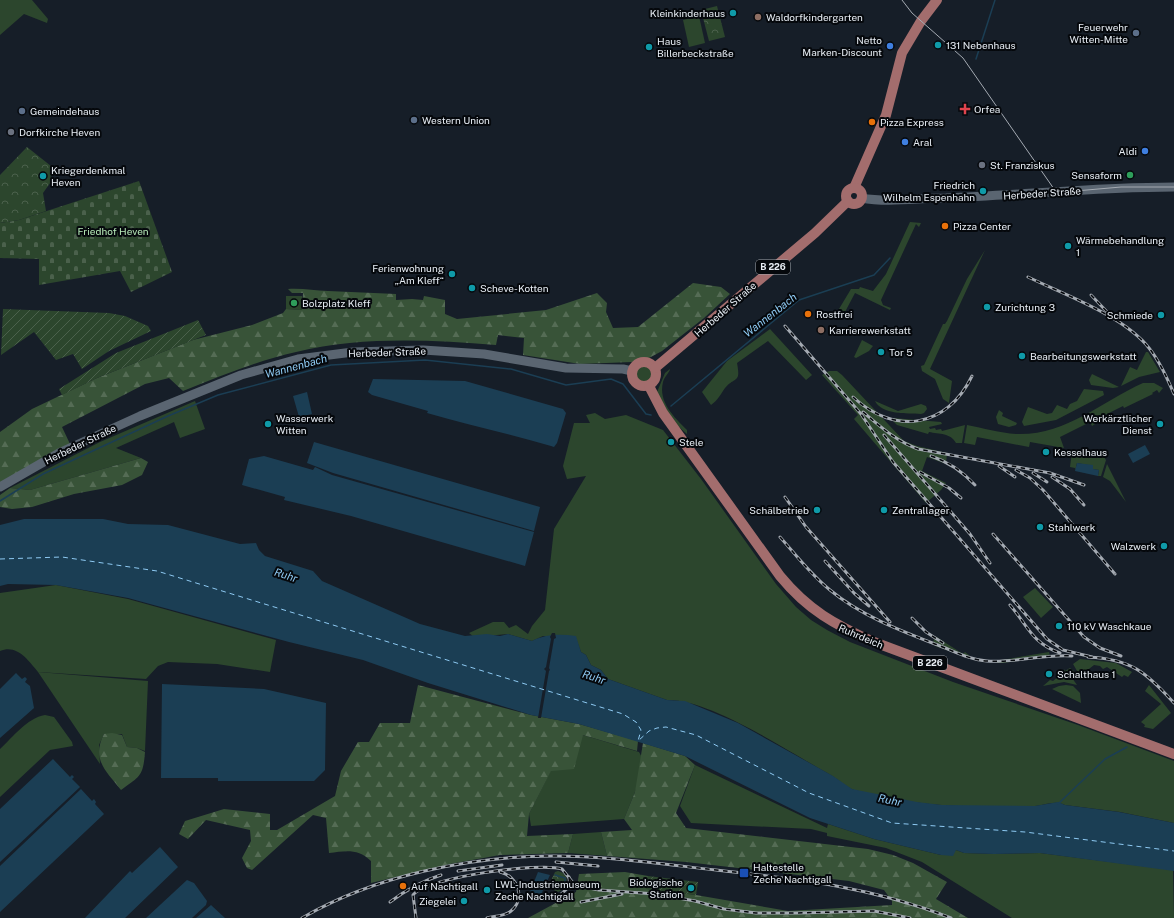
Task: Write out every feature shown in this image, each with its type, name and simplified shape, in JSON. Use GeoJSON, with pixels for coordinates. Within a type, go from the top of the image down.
{"type":"FeatureCollection","features":[{"type":"Feature","properties":{"kind":"main road","name":"B 226"},"geometry":{"type":"LineString","coordinates":[[848,201],[846,193],[848,190],[854,188],[886,116],[902,53],[921,21],[937,0]]}},
{"type":"Feature","properties":{"kind":"main road","name":"Herbeder Straße"},"geometry":{"type":"LineString","coordinates":[[861,198],[884,200],[977,197],[1121,187],[1174,187]]}},
{"type":"Feature","properties":{"kind":"main road"},"geometry":{"type":"LineString","coordinates":[[848,201],[853,204],[857,203],[861,198],[860,192],[854,188]]}},
{"type":"Feature","properties":{"kind":"main road","name":"Herbeder Straße"},"geometry":{"type":"LineString","coordinates":[[655,368],[816,233],[848,201]]}},
{"type":"Feature","properties":{"kind":"main road","name":"Herbeder Straße"},"geometry":{"type":"LineString","coordinates":[[0,488],[61,452],[140,416],[241,375],[298,359],[353,352],[423,350],[484,354],[566,368],[623,369],[632,371]]}},
{"type":"Feature","properties":{"kind":"main road"},"geometry":{"type":"LineString","coordinates":[[642,362],[651,364],[655,368],[655,380],[649,386],[637,384],[632,377],[632,371],[637,364],[642,362]]}},
{"type":"Feature","properties":{"kind":"main road","name":"Ruhrdeich"},"geometry":{"type":"LineString","coordinates":[[649,386],[663,413],[780,576],[814,611],[842,628],[874,642],[1174,754]]}},
{"type":"Feature","properties":{"kind":"green space"},"geometry":{"type":"Polygon","coordinates":[[[0,0],[32,0],[48,19],[47,23],[24,14],[0,35],[0,0]]]}},
{"type":"Feature","properties":{"kind":"green space"},"geometry":{"type":"Polygon","coordinates":[[[717,6],[725,37],[709,41],[701,10],[717,6]]]}},
{"type":"Feature","properties":{"kind":"green space"},"geometry":{"type":"Polygon","coordinates":[[[699,16],[705,43],[689,47],[683,20],[699,16]]]}},
{"type":"Feature","properties":{"kind":"green space"},"geometry":{"type":"Polygon","coordinates":[[[27,147],[56,170],[50,177],[53,179],[43,193],[46,211],[19,220],[0,223],[0,175],[27,147]]]}},
{"type":"Feature","properties":{"kind":"green space","name":"Friedhof Heven"},"geometry":{"type":"Polygon","coordinates":[[[139,181],[172,272],[131,292],[120,271],[39,285],[39,259],[0,258],[0,223],[19,220],[139,181]]]}},
{"type":"Feature","properties":{"kind":"green space"},"geometry":{"type":"Polygon","coordinates":[[[910,222],[921,223],[919,227],[916,224],[881,300],[883,305],[891,308],[890,310],[855,293],[845,312],[839,309],[851,289],[859,289],[860,287],[873,291],[886,274],[910,222]]]}},
{"type":"Feature","properties":{"kind":"green space"},"geometry":{"type":"Polygon","coordinates":[[[985,250],[930,369],[952,381],[949,403],[943,399],[935,379],[922,371],[921,366],[924,365],[943,324],[947,321],[967,279],[985,250]]]}},
{"type":"Feature","properties":{"kind":"green space"},"geometry":{"type":"Polygon","coordinates":[[[693,283],[721,287],[730,294],[704,318],[662,351],[649,358],[640,358],[632,362],[580,364],[523,355],[524,338],[498,335],[496,345],[421,341],[371,341],[321,347],[296,352],[253,364],[183,391],[169,378],[145,384],[62,427],[70,444],[0,483],[0,432],[32,409],[97,378],[193,340],[252,325],[283,313],[286,309],[302,310],[303,293],[292,293],[288,289],[396,294],[396,300],[423,300],[424,296],[445,300],[445,314],[457,319],[546,310],[597,293],[607,303],[606,312],[613,328],[638,327],[693,283]]]}},
{"type":"Feature","properties":{"kind":"green space","name":"Bolzplatz Kleff"},"geometry":{"type":"Polygon","coordinates":[[[286,296],[302,296],[302,310],[286,309],[286,296]]]}},
{"type":"Feature","properties":{"kind":"green space"},"geometry":{"type":"Polygon","coordinates":[[[3,309],[109,313],[125,316],[148,326],[151,331],[109,351],[82,369],[73,354],[56,360],[34,332],[1,355],[3,309]]]}},
{"type":"Feature","properties":{"kind":"green space"},"geometry":{"type":"Polygon","coordinates":[[[198,320],[206,335],[97,378],[62,395],[59,389],[116,353],[198,320]]]}},
{"type":"Feature","properties":{"kind":"green space"},"geometry":{"type":"Polygon","coordinates":[[[770,329],[812,375],[806,380],[768,341],[737,363],[738,377],[725,388],[711,405],[702,392],[727,361],[770,329]]]}},
{"type":"Feature","properties":{"kind":"green space"},"geometry":{"type":"Polygon","coordinates":[[[862,340],[873,346],[869,351],[856,358],[854,357],[862,340]]]}},
{"type":"Feature","properties":{"kind":"green space"},"geometry":{"type":"Polygon","coordinates":[[[1146,352],[1148,352],[1160,372],[1139,377],[1121,386],[1130,367],[1137,370],[1146,352]]]}},
{"type":"Feature","properties":{"kind":"green space"},"geometry":{"type":"Polygon","coordinates":[[[644,366],[650,368],[652,374],[650,380],[644,382],[638,380],[636,374],[638,368],[644,366]]]}},
{"type":"Feature","properties":{"kind":"green space"},"geometry":{"type":"Polygon","coordinates":[[[670,369],[663,382],[663,396],[668,409],[687,430],[687,434],[673,420],[657,392],[665,373],[670,369]]]}},
{"type":"Feature","properties":{"kind":"green space"},"geometry":{"type":"Polygon","coordinates":[[[829,371],[837,371],[842,375],[904,441],[917,446],[947,453],[946,464],[927,457],[922,471],[946,483],[941,490],[926,503],[854,419],[858,415],[822,375],[829,371]]]}},
{"type":"Feature","properties":{"kind":"green space"},"geometry":{"type":"Polygon","coordinates":[[[1092,374],[1119,387],[1113,388],[1091,385],[1089,380],[1092,374]]]}},
{"type":"Feature","properties":{"kind":"green space"},"geometry":{"type":"Polygon","coordinates":[[[1143,383],[1154,383],[1163,388],[1159,393],[1157,390],[1152,393],[1153,394],[1124,408],[1123,406],[1093,421],[1095,424],[1092,426],[1090,422],[1060,437],[1064,448],[1030,442],[1029,447],[977,437],[975,445],[964,443],[967,425],[998,432],[1016,434],[1051,430],[1067,424],[1143,383]]]}},
{"type":"Feature","properties":{"kind":"green space"},"geometry":{"type":"Polygon","coordinates":[[[1084,389],[1103,391],[1104,395],[1056,420],[1024,426],[1022,422],[1028,407],[1047,414],[1052,413],[1057,405],[1067,409],[1070,404],[1077,401],[1084,389]]]}},
{"type":"Feature","properties":{"kind":"green space"},"geometry":{"type":"Polygon","coordinates":[[[195,401],[205,429],[180,438],[174,422],[116,448],[141,458],[30,490],[10,488],[100,442],[195,401]]]}},
{"type":"Feature","properties":{"kind":"green space"},"geometry":{"type":"Polygon","coordinates":[[[875,401],[898,411],[921,404],[926,406],[927,409],[921,414],[895,412],[883,409],[878,406],[875,401]]]}},
{"type":"Feature","properties":{"kind":"green space"},"geometry":{"type":"Polygon","coordinates":[[[999,410],[1003,413],[1002,416],[1017,423],[1016,425],[1009,427],[998,424],[996,417],[999,410]]]}},
{"type":"Feature","properties":{"kind":"green space"},"geometry":{"type":"Polygon","coordinates":[[[595,413],[605,419],[626,415],[663,430],[701,479],[776,584],[796,607],[811,620],[827,630],[850,642],[953,682],[1078,725],[1174,761],[1174,823],[1120,812],[1058,803],[1013,807],[952,806],[908,801],[854,790],[750,728],[727,717],[685,702],[667,700],[608,679],[601,670],[591,665],[586,655],[581,652],[575,636],[543,636],[532,641],[508,634],[474,637],[469,633],[493,622],[504,622],[509,628],[516,625],[528,634],[532,626],[545,610],[554,529],[586,476],[567,479],[563,466],[574,423],[590,423],[586,415],[595,413]]]}},
{"type":"Feature","properties":{"kind":"green space"},"geometry":{"type":"Polygon","coordinates":[[[893,418],[941,422],[942,424],[929,427],[930,429],[935,428],[936,430],[941,429],[942,431],[965,425],[962,443],[956,443],[951,437],[944,434],[929,432],[928,434],[897,425],[893,421],[893,418]]]}},
{"type":"Feature","properties":{"kind":"green space"},"geometry":{"type":"Polygon","coordinates":[[[1072,451],[1097,458],[1104,457],[1106,460],[1101,476],[1098,476],[1099,470],[1092,469],[1093,466],[1077,463],[1075,471],[1075,468],[1070,467],[1072,451]]]}},
{"type":"Feature","properties":{"kind":"green space"},"geometry":{"type":"Polygon","coordinates":[[[141,458],[148,462],[142,475],[122,485],[74,494],[32,507],[12,509],[0,507],[0,495],[10,488],[30,490],[141,458]]]}},
{"type":"Feature","properties":{"kind":"green space"},"geometry":{"type":"Polygon","coordinates":[[[1107,464],[1126,502],[1110,481],[1103,477],[1107,464]]]}},
{"type":"Feature","properties":{"kind":"green space"},"geometry":{"type":"Polygon","coordinates":[[[56,585],[128,599],[276,640],[270,672],[217,664],[168,662],[158,666],[146,679],[38,672],[22,654],[17,651],[6,649],[0,651],[0,593],[56,585]]]}},
{"type":"Feature","properties":{"kind":"green space"},"geometry":{"type":"Polygon","coordinates":[[[1035,588],[1053,607],[1041,618],[1023,597],[1035,588]]]}},
{"type":"Feature","properties":{"kind":"green space"},"geometry":{"type":"Polygon","coordinates":[[[935,636],[963,654],[965,652],[970,656],[969,658],[935,646],[933,643],[935,636]]]}},
{"type":"Feature","properties":{"kind":"green space"},"geometry":{"type":"Polygon","coordinates":[[[1049,652],[1050,656],[1003,663],[997,663],[996,661],[1049,652]]]}},
{"type":"Feature","properties":{"kind":"green space"},"geometry":{"type":"Polygon","coordinates":[[[1080,659],[1116,663],[1132,672],[1128,677],[1124,675],[1122,677],[1107,667],[1103,669],[1100,666],[1094,665],[1080,676],[1073,664],[1080,659]]]}},
{"type":"Feature","properties":{"kind":"green space"},"geometry":{"type":"Polygon","coordinates":[[[1070,668],[1075,672],[1070,675],[1077,685],[1064,682],[1043,686],[1050,680],[1053,681],[1064,672],[1064,669],[1065,671],[1070,668]]]}},
{"type":"Feature","properties":{"kind":"green space"},"geometry":{"type":"Polygon","coordinates":[[[38,672],[148,681],[145,751],[127,747],[122,734],[104,734],[99,745],[100,764],[38,672]]]}},
{"type":"Feature","properties":{"kind":"green space"},"geometry":{"type":"Polygon","coordinates":[[[418,685],[531,715],[579,724],[638,741],[637,751],[583,735],[574,769],[551,771],[529,814],[527,836],[573,834],[568,853],[500,855],[450,864],[371,883],[371,861],[366,857],[351,851],[329,853],[326,818],[313,815],[252,870],[247,868],[242,858],[251,841],[250,830],[206,820],[188,839],[179,834],[185,821],[224,809],[270,814],[270,830],[277,830],[335,796],[341,771],[358,742],[369,742],[380,723],[410,723],[418,685]]]}},
{"type":"Feature","properties":{"kind":"green space"},"geometry":{"type":"Polygon","coordinates":[[[1066,685],[1073,686],[1080,693],[1081,703],[1052,689],[1066,685]]]}},
{"type":"Feature","properties":{"kind":"green space"},"geometry":{"type":"Polygon","coordinates":[[[1149,685],[1171,713],[1153,729],[1144,727],[1145,725],[1141,722],[1161,704],[1145,691],[1149,685]]]}},
{"type":"Feature","properties":{"kind":"green space"},"geometry":{"type":"Polygon","coordinates":[[[45,715],[54,717],[72,742],[73,746],[50,750],[0,797],[0,749],[26,724],[45,715]]]}},
{"type":"Feature","properties":{"kind":"green space"},"geometry":{"type":"Polygon","coordinates":[[[112,733],[122,735],[127,747],[137,748],[145,752],[142,771],[132,782],[121,790],[106,771],[100,758],[100,743],[104,734],[112,733]]]}},
{"type":"Feature","properties":{"kind":"green space"},"geometry":{"type":"Polygon","coordinates":[[[583,735],[639,752],[645,763],[624,819],[531,826],[529,814],[551,770],[583,735]]]}},
{"type":"Feature","properties":{"kind":"green space"},"geometry":{"type":"Polygon","coordinates":[[[643,743],[685,756],[695,765],[676,813],[686,828],[868,849],[893,855],[913,863],[947,882],[936,899],[968,918],[528,918],[576,892],[579,874],[625,872],[648,876],[647,889],[696,895],[788,911],[892,905],[892,901],[884,890],[849,881],[686,862],[607,856],[601,832],[632,830],[624,819],[635,792],[643,743]]]}},
{"type":"Feature","properties":{"kind":"green space"},"geometry":{"type":"Polygon","coordinates":[[[695,765],[827,828],[828,824],[874,839],[941,855],[956,850],[964,853],[1040,853],[1173,870],[1174,918],[1012,918],[922,862],[886,848],[827,836],[827,833],[811,829],[691,823],[680,806],[695,765]]]}},
{"type":"Feature","properties":{"kind":"green space"},"geometry":{"type":"Polygon","coordinates":[[[601,832],[607,856],[568,853],[573,834],[601,832]]]}},
{"type":"Feature","properties":{"kind":"green space"},"geometry":{"type":"Polygon","coordinates":[[[558,871],[565,875],[567,881],[562,890],[558,892],[548,887],[555,872],[558,871]]]}},
{"type":"Feature","properties":{"kind":"green space"},"geometry":{"type":"Polygon","coordinates":[[[648,876],[698,882],[696,895],[646,889],[648,876]]]}},
{"type":"Feature","properties":{"kind":"water"},"geometry":{"type":"Polygon","coordinates":[[[373,379],[465,381],[563,409],[566,413],[557,443],[554,447],[458,422],[427,413],[428,411],[372,395],[368,392],[373,379]]]}},
{"type":"Feature","properties":{"kind":"water"},"geometry":{"type":"Polygon","coordinates":[[[307,392],[312,414],[299,417],[293,396],[307,392]]]}},
{"type":"Feature","properties":{"kind":"water"},"geometry":{"type":"Polygon","coordinates":[[[314,442],[540,507],[534,531],[333,473],[307,463],[314,442]]]}},
{"type":"Feature","properties":{"kind":"water"},"geometry":{"type":"Polygon","coordinates":[[[1145,445],[1150,454],[1133,463],[1128,454],[1145,445]]]}},
{"type":"Feature","properties":{"kind":"water"},"geometry":{"type":"Polygon","coordinates":[[[264,456],[313,470],[315,467],[332,475],[534,532],[525,566],[351,516],[284,500],[285,497],[242,485],[249,459],[264,456]]]}},
{"type":"Feature","properties":{"kind":"water"},"geometry":{"type":"Polygon","coordinates":[[[1077,463],[1093,465],[1093,469],[1099,470],[1098,476],[1075,471],[1077,463]]]}},
{"type":"Feature","properties":{"kind":"water","name":"Ruhr"},"geometry":{"type":"Polygon","coordinates":[[[24,519],[103,519],[128,524],[168,525],[240,544],[256,543],[259,550],[265,556],[313,571],[322,581],[420,624],[465,636],[487,634],[500,636],[508,634],[532,641],[553,635],[576,636],[581,652],[586,655],[591,665],[601,670],[608,679],[667,700],[685,701],[738,723],[833,776],[852,789],[917,802],[942,805],[1035,806],[1058,802],[1065,805],[1119,812],[1174,823],[1174,871],[1040,853],[964,853],[956,850],[953,856],[941,855],[874,839],[810,818],[685,756],[579,724],[531,715],[428,683],[363,660],[289,642],[128,598],[56,585],[8,584],[0,586],[0,525],[24,519]]]}},
{"type":"Feature","properties":{"kind":"water"},"geometry":{"type":"Polygon","coordinates":[[[16,673],[22,679],[25,677],[27,679],[25,682],[30,686],[34,708],[0,738],[0,689],[16,673]]]}},
{"type":"Feature","properties":{"kind":"water"},"geometry":{"type":"Polygon","coordinates":[[[162,684],[264,689],[326,703],[325,770],[314,781],[218,781],[218,778],[161,778],[162,684]]]}},
{"type":"Feature","properties":{"kind":"water"},"geometry":{"type":"Polygon","coordinates":[[[53,759],[70,777],[72,775],[74,777],[72,779],[80,787],[0,862],[0,809],[53,759]]]}},
{"type":"Feature","properties":{"kind":"water"},"geometry":{"type":"Polygon","coordinates":[[[81,789],[92,801],[94,799],[96,802],[95,804],[104,814],[0,912],[0,866],[81,789]]]}},
{"type":"Feature","properties":{"kind":"water"},"geometry":{"type":"Polygon","coordinates":[[[160,847],[178,867],[125,918],[85,918],[130,871],[132,873],[160,847]]]}},
{"type":"Feature","properties":{"kind":"water"},"geometry":{"type":"Polygon","coordinates":[[[538,872],[550,875],[538,901],[529,894],[538,872]]]}},
{"type":"Feature","properties":{"kind":"water"},"geometry":{"type":"Polygon","coordinates":[[[187,880],[194,883],[207,901],[206,905],[192,918],[146,918],[187,880]]]}},
{"type":"Feature","properties":{"kind":"water"},"geometry":{"type":"Polygon","coordinates":[[[211,905],[225,918],[196,918],[211,905]]]}},
{"type":"Feature","properties":{"kind":"pier"},"geometry":{"type":"Polygon","coordinates":[[[552,633],[555,633],[556,638],[554,639],[541,718],[538,718],[546,671],[544,669],[546,667],[551,639],[550,637],[552,633]]]}},
{"type":"Feature","properties":{"kind":"waterway","name":"Wannenbach"},"geometry":{"type":"LineString","coordinates":[[976,59],[995,0]]}},
{"type":"Feature","properties":{"kind":"waterway","name":"Wannenbach"},"geometry":{"type":"LineString","coordinates":[[671,406],[799,300],[874,275],[890,258]]}},
{"type":"Feature","properties":{"kind":"waterway","name":"Wannenbach"},"geometry":{"type":"LineString","coordinates":[[0,501],[43,474],[168,416],[218,395],[331,365],[425,360],[511,369],[566,385],[611,379],[623,384],[646,414],[651,415]]}},
{"type":"Feature","properties":{"kind":"waterway"},"geometry":{"type":"LineString","coordinates":[[1058,804],[1105,759],[1127,747]]}},
{"type":"Feature","properties":{"kind":"waterway"},"geometry":{"type":"LineString","coordinates":[[555,875],[565,878],[565,885],[561,889]]}},
{"type":"Feature","properties":{"kind":"ferry route"},"geometry":{"type":"LineString","coordinates":[[0,559],[62,557],[157,571],[623,714],[636,722],[641,730],[638,741],[649,731],[666,727],[696,735],[809,793],[892,823],[1025,832],[1174,851]]}},
{"type":"Feature","properties":{"kind":"tram line"},"geometry":{"type":"LineString","coordinates":[[902,0],[912,13],[963,58],[1054,189],[1064,192],[1121,187],[1174,187]]}},
{"type":"Feature","properties":{"kind":"railway"},"geometry":{"type":"LineString","coordinates":[[1028,277],[1093,307],[1125,326],[1138,336],[1157,359],[1174,394]]}},
{"type":"Feature","properties":{"kind":"railway"},"geometry":{"type":"LineString","coordinates":[[1091,295],[1109,314]]}},
{"type":"Feature","properties":{"kind":"railway"},"geometry":{"type":"LineString","coordinates":[[785,326],[861,414],[893,462],[1047,639],[1063,650],[1092,657]]}},
{"type":"Feature","properties":{"kind":"railway"},"geometry":{"type":"LineString","coordinates":[[853,397],[869,409],[886,417],[903,421],[919,421],[934,416],[949,407],[961,393],[972,376]]}},
{"type":"Feature","properties":{"kind":"railway"},"geometry":{"type":"LineString","coordinates":[[863,412],[896,438],[918,449],[1050,473],[1084,485]]}},
{"type":"Feature","properties":{"kind":"railway"},"geometry":{"type":"LineString","coordinates":[[884,435],[970,534],[990,563]]}},
{"type":"Feature","properties":{"kind":"railway"},"geometry":{"type":"LineString","coordinates":[[931,456],[944,461],[955,468],[975,485]]}},
{"type":"Feature","properties":{"kind":"railway"},"geometry":{"type":"LineString","coordinates":[[999,466],[1015,477]]}},
{"type":"Feature","properties":{"kind":"railway"},"geometry":{"type":"LineString","coordinates":[[1016,470],[1030,478],[1043,490],[1115,574]]}},
{"type":"Feature","properties":{"kind":"railway"},"geometry":{"type":"LineString","coordinates":[[920,472],[949,488],[961,498]]}},
{"type":"Feature","properties":{"kind":"railway"},"geometry":{"type":"LineString","coordinates":[[1033,473],[1047,482]]}},
{"type":"Feature","properties":{"kind":"railway"},"geometry":{"type":"LineString","coordinates":[[1052,477],[1070,489],[1084,505]]}},
{"type":"Feature","properties":{"kind":"railway"},"geometry":{"type":"LineString","coordinates":[[785,497],[806,527],[890,622]]}},
{"type":"Feature","properties":{"kind":"railway"},"geometry":{"type":"LineString","coordinates":[[993,534],[1084,637],[1100,648],[1121,656]]}},
{"type":"Feature","properties":{"kind":"railway"},"geometry":{"type":"LineString","coordinates":[[780,537],[816,578],[830,590],[854,607],[880,621],[908,633],[974,659],[987,661],[1008,661],[1050,656],[1072,656]]}},
{"type":"Feature","properties":{"kind":"railway"},"geometry":{"type":"LineString","coordinates":[[825,561],[854,593],[869,606]]}},
{"type":"Feature","properties":{"kind":"railway"},"geometry":{"type":"LineString","coordinates":[[1010,605],[1037,639],[1051,649],[1060,653]]}},
{"type":"Feature","properties":{"kind":"railway"},"geometry":{"type":"LineString","coordinates":[[912,618],[926,632],[943,643]]}},
{"type":"Feature","properties":{"kind":"railway"},"geometry":{"type":"LineString","coordinates":[[1088,657],[1116,661],[1137,669],[1155,683],[1174,703]]}},
{"type":"Feature","properties":{"kind":"railway"},"geometry":{"type":"LineString","coordinates":[[302,918],[330,903],[360,891],[423,871],[489,860],[553,856],[594,857],[747,873],[806,881],[893,899],[922,907],[951,918]]}},
{"type":"Feature","properties":{"kind":"railway"},"geometry":{"type":"LineString","coordinates":[[556,862],[598,866]]}},
{"type":"Feature","properties":{"kind":"railway"},"geometry":{"type":"LineString","coordinates":[[458,871],[502,865]]}},
{"type":"Feature","properties":{"kind":"railway"},"geometry":{"type":"LineString","coordinates":[[416,918],[413,895],[423,888],[439,882],[484,873],[509,869],[550,867],[562,869],[574,884],[579,886],[599,890],[656,894],[695,901],[724,909],[756,913],[874,911],[910,918]]}},
{"type":"Feature","properties":{"kind":"railway"},"geometry":{"type":"LineString","coordinates":[[487,918],[509,913],[516,906],[518,900],[518,888],[515,883],[506,874],[500,872]]}},
{"type":"Feature","properties":{"kind":"railway"},"geometry":{"type":"LineString","coordinates":[[390,902],[414,886],[441,875]]}},
{"type":"Feature","properties":{"kind":"railway"},"geometry":{"type":"LineString","coordinates":[[560,895],[570,886],[569,877]]}},
{"type":"Feature","properties":{"kind":"railway"},"geometry":{"type":"LineString","coordinates":[[581,902],[622,894]]}},
{"type":"Feature","properties":{"kind":"place","name":"Kleinkinderhaus"},"geometry":{"type":"Point","coordinates":[733,13]}},
{"type":"Feature","properties":{"kind":"place","name":"Waldorfkindergarten"},"geometry":{"type":"Point","coordinates":[758,17]}},
{"type":"Feature","properties":{"kind":"place","name":"Feuerwehr Witten-Mitte"},"geometry":{"type":"Point","coordinates":[1136,33]}},
{"type":"Feature","properties":{"kind":"place","name":"131 Nebenhaus"},"geometry":{"type":"Point","coordinates":[938,45]}},
{"type":"Feature","properties":{"kind":"place","name":"Netto Marken-Discount"},"geometry":{"type":"Point","coordinates":[890,46]}},
{"type":"Feature","properties":{"kind":"place","name":"Haus Billerbeckstraße"},"geometry":{"type":"Point","coordinates":[649,47]}},
{"type":"Feature","properties":{"kind":"place","name":"Orfea"},"geometry":{"type":"Point","coordinates":[965,109]}},
{"type":"Feature","properties":{"kind":"place","name":"Gemeindehaus"},"geometry":{"type":"Point","coordinates":[22,111]}},
{"type":"Feature","properties":{"kind":"place","name":"Western Union"},"geometry":{"type":"Point","coordinates":[414,120]}},
{"type":"Feature","properties":{"kind":"place","name":"Pizza Express"},"geometry":{"type":"Point","coordinates":[872,122]}},
{"type":"Feature","properties":{"kind":"place","name":"Dorfkirche Heven"},"geometry":{"type":"Point","coordinates":[11,132]}},
{"type":"Feature","properties":{"kind":"place","name":"Aral"},"geometry":{"type":"Point","coordinates":[905,142]}},
{"type":"Feature","properties":{"kind":"place","name":"Aldi"},"geometry":{"type":"Point","coordinates":[1145,151]}},
{"type":"Feature","properties":{"kind":"place","name":"St. Franziskus"},"geometry":{"type":"Point","coordinates":[982,165]}},
{"type":"Feature","properties":{"kind":"place","name":"Sensaform"},"geometry":{"type":"Point","coordinates":[1130,175]}},
{"type":"Feature","properties":{"kind":"place","name":"Kriegerdenkmal Heven"},"geometry":{"type":"Point","coordinates":[43,176]}},
{"type":"Feature","properties":{"kind":"place","name":"Friedrich Wilhelm Espenhahn"},"geometry":{"type":"Point","coordinates":[983,191]}},
{"type":"Feature","properties":{"kind":"place","name":"Pizza Center"},"geometry":{"type":"Point","coordinates":[945,226]}},
{"type":"Feature","properties":{"kind":"place","name":"Wärmebehandlung 1"},"geometry":{"type":"Point","coordinates":[1068,246]}},
{"type":"Feature","properties":{"kind":"place","name":"Ferienwohnung „Am Kleff“"},"geometry":{"type":"Point","coordinates":[452,274]}},
{"type":"Feature","properties":{"kind":"place","name":"Scheve-Kotten"},"geometry":{"type":"Point","coordinates":[472,288]}},
{"type":"Feature","properties":{"kind":"place","name":"Bolzplatz Kleff"},"geometry":{"type":"Point","coordinates":[294,303]}},
{"type":"Feature","properties":{"kind":"place","name":"Zurichtung 3"},"geometry":{"type":"Point","coordinates":[987,307]}},
{"type":"Feature","properties":{"kind":"place","name":"Rostfrei"},"geometry":{"type":"Point","coordinates":[808,314]}},
{"type":"Feature","properties":{"kind":"place","name":"Schmiede"},"geometry":{"type":"Point","coordinates":[1161,315]}},
{"type":"Feature","properties":{"kind":"place","name":"Karrierewerkstatt"},"geometry":{"type":"Point","coordinates":[821,330]}},
{"type":"Feature","properties":{"kind":"place","name":"Tor 5"},"geometry":{"type":"Point","coordinates":[881,352]}},
{"type":"Feature","properties":{"kind":"place","name":"Bearbeitungswerkstatt"},"geometry":{"type":"Point","coordinates":[1022,356]}},
{"type":"Feature","properties":{"kind":"place","name":"Wasserwerk Witten"},"geometry":{"type":"Point","coordinates":[268,424]}},
{"type":"Feature","properties":{"kind":"place","name":"Werkärztlicher Dienst"},"geometry":{"type":"Point","coordinates":[1160,424]}},
{"type":"Feature","properties":{"kind":"place","name":"Stele"},"geometry":{"type":"Point","coordinates":[671,442]}},
{"type":"Feature","properties":{"kind":"place","name":"Kesselhaus"},"geometry":{"type":"Point","coordinates":[1046,452]}},
{"type":"Feature","properties":{"kind":"place","name":"Schälbetrieb"},"geometry":{"type":"Point","coordinates":[817,510]}},
{"type":"Feature","properties":{"kind":"place","name":"Zentrallager"},"geometry":{"type":"Point","coordinates":[884,510]}},
{"type":"Feature","properties":{"kind":"place","name":"Stahlwerk"},"geometry":{"type":"Point","coordinates":[1040,527]}},
{"type":"Feature","properties":{"kind":"place","name":"Walzwerk"},"geometry":{"type":"Point","coordinates":[1164,546]}},
{"type":"Feature","properties":{"kind":"place","name":"110 kV Waschkaue"},"geometry":{"type":"Point","coordinates":[1059,626]}},
{"type":"Feature","properties":{"kind":"place","name":"Schalthaus 1"},"geometry":{"type":"Point","coordinates":[1049,674]}},
{"type":"Feature","properties":{"kind":"place","name":"Haltestelle Zeche Nachtigall"},"geometry":{"type":"Point","coordinates":[744,873]}},
{"type":"Feature","properties":{"kind":"place","name":"Auf Nachtigall"},"geometry":{"type":"Point","coordinates":[403,886]}},
{"type":"Feature","properties":{"kind":"place","name":"Biologische Station"},"geometry":{"type":"Point","coordinates":[691,888]}},
{"type":"Feature","properties":{"kind":"place","name":"LWL-Industriemuseum Zeche Nachtigall"},"geometry":{"type":"Point","coordinates":[487,890]}},
{"type":"Feature","properties":{"kind":"place","name":"Ziegelei"},"geometry":{"type":"Point","coordinates":[464,901]}}]}
